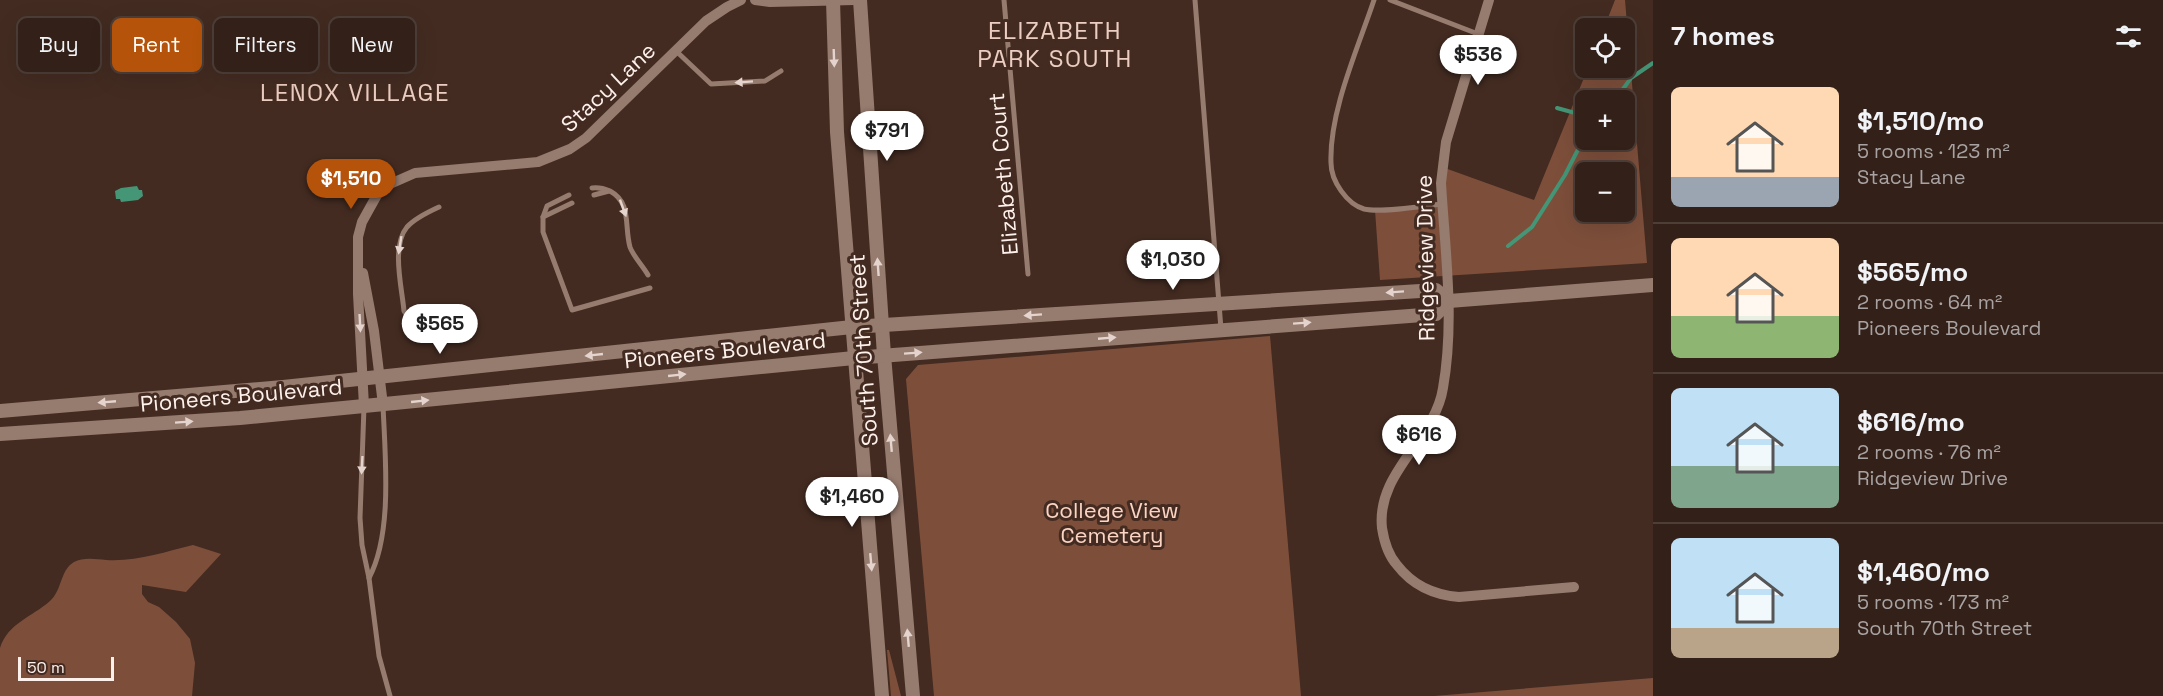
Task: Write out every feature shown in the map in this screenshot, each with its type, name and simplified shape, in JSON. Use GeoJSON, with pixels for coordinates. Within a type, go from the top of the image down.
{"type":"FeatureCollection","features":[{"type":"Feature","properties":{"kind":"main road","name":"South 70th Street"},"geometry":{"type":"LineString","coordinates":[[832,0],[837,132],[882,696]]}},
{"type":"Feature","properties":{"kind":"main road","name":"South 70th Street"},"geometry":{"type":"LineString","coordinates":[[860,0],[884,355],[913,696]]}},
{"type":"Feature","properties":{"kind":"main road","name":"Pioneers Boulevard"},"geometry":{"type":"LineString","coordinates":[[0,434],[240,418],[884,355],[1436,314],[1449,301],[1653,285]]}},
{"type":"Feature","properties":{"kind":"main road","name":"Pioneers Boulevard"},"geometry":{"type":"LineString","coordinates":[[0,411],[363,379],[852,327],[1436,290],[1449,301]]}},
{"type":"Feature","properties":{"kind":"street","name":"Stacy Lane"},"geometry":{"type":"LineString","coordinates":[[383,405],[381,377],[358,237],[362,222],[377,195],[390,184],[415,173],[523,164],[537,162],[562,153],[586,138],[706,21],[741,0]]}},
{"type":"Feature","properties":{"kind":"street"},"geometry":{"type":"LineString","coordinates":[[755,0],[855,0]]}},
{"type":"Feature","properties":{"kind":"street","name":"Ridgeview Drive"},"geometry":{"type":"LineString","coordinates":[[1489,0],[1446,142],[1442,163],[1442,204],[1449,301],[1444,388],[1432,421],[1388,488],[1381,520],[1387,547],[1399,568],[1416,584],[1430,592],[1460,597],[1574,587]]}},
{"type":"Feature","properties":{"kind":"street","name":"Stacy Lane"},"geometry":{"type":"LineString","coordinates":[[360,255],[358,294],[364,406]]}},
{"type":"Feature","properties":{"kind":"lane","name":"Elizabeth Court"},"geometry":{"type":"LineString","coordinates":[[1004,0],[1028,274]]}},
{"type":"Feature","properties":{"kind":"lane"},"geometry":{"type":"LineString","coordinates":[[1194,0],[1221,329]]}},
{"type":"Feature","properties":{"kind":"lane"},"geometry":{"type":"LineString","coordinates":[[1374,0],[1337,112],[1331,164],[1333,176],[1341,191],[1352,202],[1363,208],[1375,210],[1442,204]]}},
{"type":"Feature","properties":{"kind":"lane"},"geometry":{"type":"LineString","coordinates":[[1390,0],[1478,33]]}},
{"type":"Feature","properties":{"kind":"lane"},"geometry":{"type":"LineString","coordinates":[[675,51],[711,84],[765,81],[781,71]]}},
{"type":"Feature","properties":{"kind":"lane"},"geometry":{"type":"LineString","coordinates":[[592,188],[599,187],[609,191],[618,196],[625,205],[630,248],[648,275]]}},
{"type":"Feature","properties":{"kind":"lane"},"geometry":{"type":"LineString","coordinates":[[594,195],[609,191]]}},
{"type":"Feature","properties":{"kind":"lane"},"geometry":{"type":"LineString","coordinates":[[569,195],[547,206],[543,217],[543,232],[572,310],[650,288]]}},
{"type":"Feature","properties":{"kind":"lane"},"geometry":{"type":"LineString","coordinates":[[543,217],[572,203]]}},
{"type":"Feature","properties":{"kind":"lane"},"geometry":{"type":"LineString","coordinates":[[439,207],[422,215],[408,226],[401,236],[398,248],[404,311],[408,317],[414,319],[449,315]]}},
{"type":"Feature","properties":{"kind":"lane"},"geometry":{"type":"LineString","coordinates":[[369,578],[380,553],[382,538],[385,482],[383,405]]}},
{"type":"Feature","properties":{"kind":"lane"},"geometry":{"type":"LineString","coordinates":[[364,406],[360,518],[362,545],[369,578],[379,656],[390,696]]}},
{"type":"Feature","properties":{"kind":"green space"},"geometry":{"type":"Polygon","coordinates":[[[1615,0],[1625,0],[1627,18],[1608,18],[1615,0]]]}},
{"type":"Feature","properties":{"kind":"green space"},"geometry":{"type":"Polygon","coordinates":[[[1584,78],[1632,78],[1633,90],[1579,90],[1584,78]]]}},
{"type":"Feature","properties":{"kind":"green space"},"geometry":{"type":"Polygon","coordinates":[[[1575,100],[1575,150],[1635,150],[1635,120],[1647,263],[1380,280],[1375,210],[1442,204],[1442,167],[1534,200],[1575,100]]]}},
{"type":"Feature","properties":{"kind":"green space","name":"College View Cemetery"},"geometry":{"type":"Polygon","coordinates":[[[1270,336],[1301,696],[934,696],[906,379],[918,365],[1270,336]]]}},
{"type":"Feature","properties":{"kind":"green space"},"geometry":{"type":"Polygon","coordinates":[[[193,545],[221,554],[186,592],[142,585],[142,594],[148,602],[159,607],[190,639],[195,663],[192,696],[0,696],[0,648],[4,639],[15,626],[54,597],[63,575],[74,562],[81,559],[117,560],[150,556],[193,545]]]}},
{"type":"Feature","properties":{"kind":"green space"},"geometry":{"type":"Polygon","coordinates":[[[887,650],[889,650],[901,696],[891,696],[887,650]]]}},
{"type":"Feature","properties":{"kind":"green space"},"geometry":{"type":"Polygon","coordinates":[[[1653,678],[1653,696],[1434,696],[1653,678]]]}},
{"type":"Feature","properties":{"kind":"shaded area"},"geometry":{"type":"Polygon","coordinates":[[[137,186],[139,190],[142,190],[143,196],[138,200],[121,202],[120,199],[116,199],[115,191],[137,186]]]}},
{"type":"Feature","properties":{"kind":"waterway"},"geometry":{"type":"LineString","coordinates":[[1622,90],[1631,78],[1653,63]]}},
{"type":"Feature","properties":{"kind":"waterway"},"geometry":{"type":"LineString","coordinates":[[1557,108],[1575,113]]}},
{"type":"Feature","properties":{"kind":"waterway"},"geometry":{"type":"LineString","coordinates":[[1508,246],[1532,227],[1578,150]]}},
{"type":"Feature","properties":{"kind":"district","name":"ELIZABETH PARK SOUTH"},"geometry":{"type":"Point","coordinates":[1055,44]}},
{"type":"Feature","properties":{"kind":"district","name":"LENOX VILLAGE"},"geometry":{"type":"Point","coordinates":[355,92]}}]}
